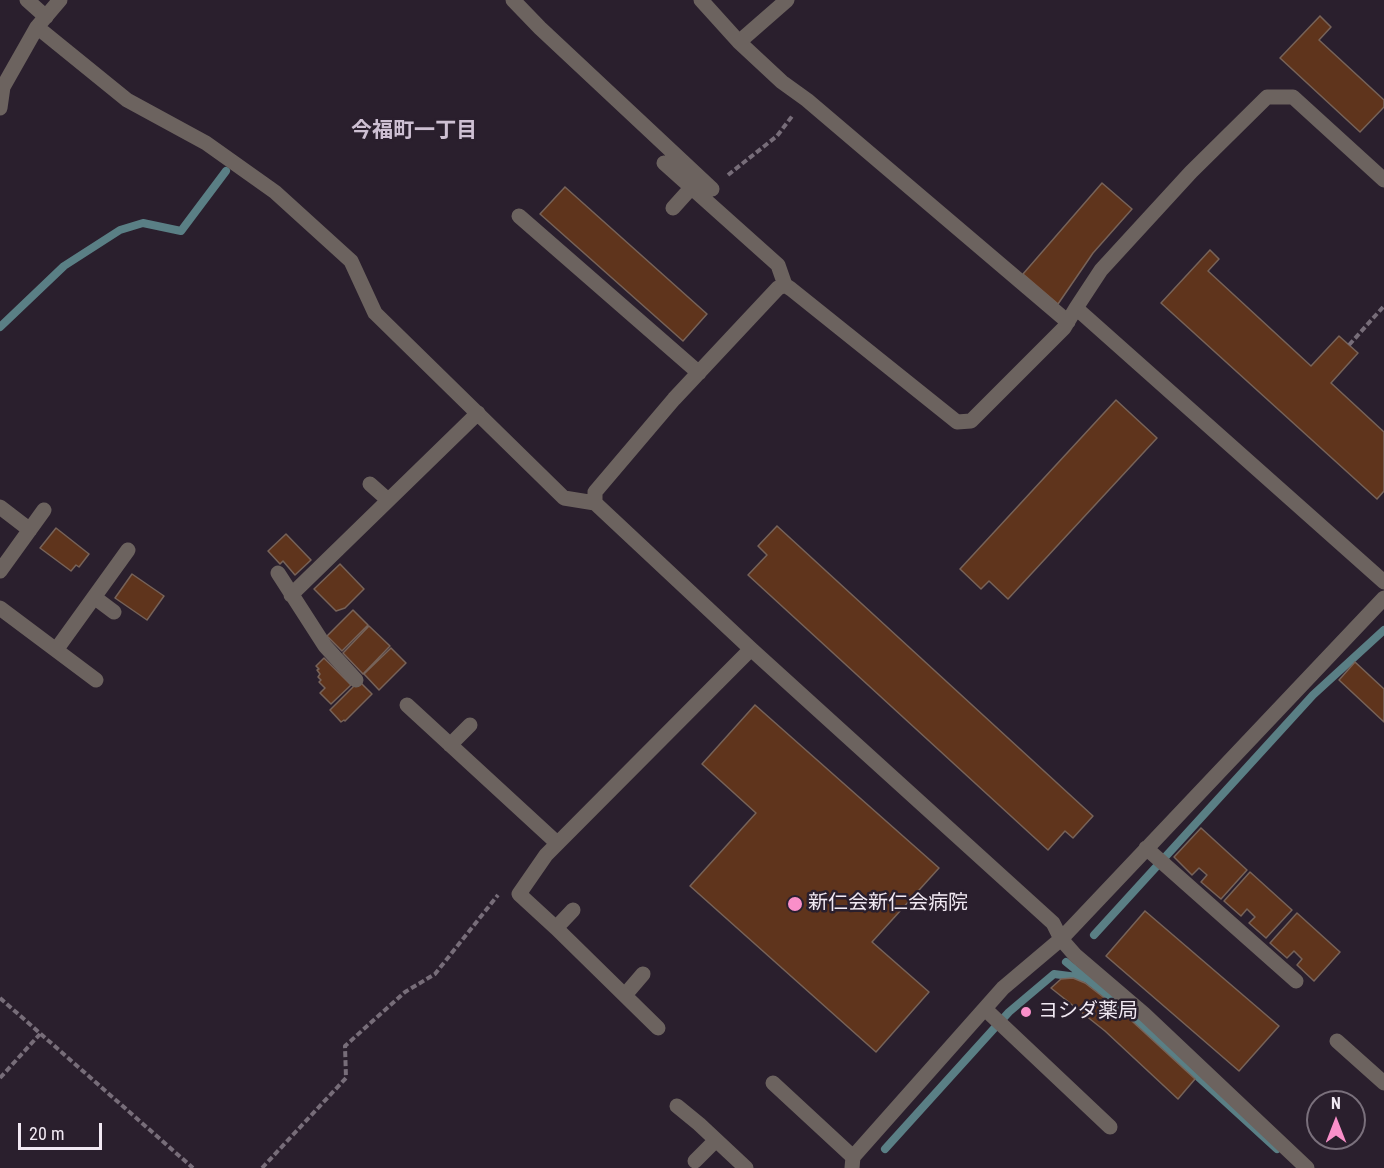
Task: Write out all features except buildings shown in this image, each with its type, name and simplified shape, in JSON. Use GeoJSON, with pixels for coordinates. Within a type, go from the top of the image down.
{"type":"FeatureCollection","features":[{"type":"Feature","properties":{"kind":"street"},"geometry":{"type":"LineString","coordinates":[[27,0],[42,22],[127,100],[206,143],[275,192],[351,261],[375,313],[564,498],[595,503],[751,649],[1053,923],[1061,939],[1075,955],[1144,1014],[1307,1168]]}},
{"type":"Feature","properties":{"kind":"street"},"geometry":{"type":"LineString","coordinates":[[0,108],[3,87],[42,22],[60,0]]}},
{"type":"Feature","properties":{"kind":"street"},"geometry":{"type":"LineString","coordinates":[[513,0],[712,189]]}},
{"type":"Feature","properties":{"kind":"street"},"geometry":{"type":"LineString","coordinates":[[701,0],[739,42],[782,82],[807,100],[1068,322]]}},
{"type":"Feature","properties":{"kind":"street"},"geometry":{"type":"LineString","coordinates":[[739,42],[787,0]]}},
{"type":"Feature","properties":{"kind":"street"},"geometry":{"type":"LineString","coordinates":[[664,163],[778,265],[785,285],[957,423],[970,421],[1064,328],[1101,270],[1191,172],[1267,97],[1293,97],[1384,180]]}},
{"type":"Feature","properties":{"kind":"street"},"geometry":{"type":"LineString","coordinates":[[673,208],[691,188]]}},
{"type":"Feature","properties":{"kind":"street"},"geometry":{"type":"LineString","coordinates":[[519,216],[699,373]]}},
{"type":"Feature","properties":{"kind":"street"},"geometry":{"type":"LineString","coordinates":[[595,503],[595,492],[674,399],[778,288],[785,285]]}},
{"type":"Feature","properties":{"kind":"street"},"geometry":{"type":"LineString","coordinates":[[1076,308],[1384,582]]}},
{"type":"Feature","properties":{"kind":"street"},"geometry":{"type":"LineString","coordinates":[[291,595],[478,413]]}},
{"type":"Feature","properties":{"kind":"street"},"geometry":{"type":"LineString","coordinates":[[370,484],[388,500]]}},
{"type":"Feature","properties":{"kind":"street"},"geometry":{"type":"LineString","coordinates":[[0,507],[30,530]]}},
{"type":"Feature","properties":{"kind":"street"},"geometry":{"type":"LineString","coordinates":[[0,571],[44,510]]}},
{"type":"Feature","properties":{"kind":"street"},"geometry":{"type":"LineString","coordinates":[[56,650],[128,550]]}},
{"type":"Feature","properties":{"kind":"street"},"geometry":{"type":"LineString","coordinates":[[278,573],[325,646],[356,680]]}},
{"type":"Feature","properties":{"kind":"street"},"geometry":{"type":"LineString","coordinates":[[94,597],[114,612]]}},
{"type":"Feature","properties":{"kind":"street"},"geometry":{"type":"LineString","coordinates":[[773,1083],[853,1162],[994,1017],[1003,988],[1061,939],[1384,598]]}},
{"type":"Feature","properties":{"kind":"street"},"geometry":{"type":"LineString","coordinates":[[0,608],[96,680]]}},
{"type":"Feature","properties":{"kind":"street"},"geometry":{"type":"LineString","coordinates":[[658,1028],[519,894],[557,843],[751,649]]}},
{"type":"Feature","properties":{"kind":"street"},"geometry":{"type":"LineString","coordinates":[[407,705],[557,843]]}},
{"type":"Feature","properties":{"kind":"street"},"geometry":{"type":"LineString","coordinates":[[450,745],[470,725]]}},
{"type":"Feature","properties":{"kind":"street"},"geometry":{"type":"LineString","coordinates":[[1146,848],[1296,981]]}},
{"type":"Feature","properties":{"kind":"street"},"geometry":{"type":"LineString","coordinates":[[556,928],[573,910]]}},
{"type":"Feature","properties":{"kind":"street"},"geometry":{"type":"LineString","coordinates":[[625,995],[643,974]]}},
{"type":"Feature","properties":{"kind":"street"},"geometry":{"type":"LineString","coordinates":[[994,1017],[1110,1127]]}},
{"type":"Feature","properties":{"kind":"street"},"geometry":{"type":"LineString","coordinates":[[1337,1041],[1384,1083]]}},
{"type":"Feature","properties":{"kind":"street"},"geometry":{"type":"LineString","coordinates":[[677,1106],[746,1168]]}},
{"type":"Feature","properties":{"kind":"street"},"geometry":{"type":"LineString","coordinates":[[695,1161],[716,1140]]}},
{"type":"Feature","properties":{"kind":"path"},"geometry":{"type":"LineString","coordinates":[[712,189],[777,136],[807,100]]}},
{"type":"Feature","properties":{"kind":"path"},"geometry":{"type":"LineString","coordinates":[[1349,345],[1384,306]]}},
{"type":"Feature","properties":{"kind":"path"},"geometry":{"type":"LineString","coordinates":[[262,1168],[346,1078],[345,1046],[405,992],[435,974],[500,892]]}},
{"type":"Feature","properties":{"kind":"path"},"geometry":{"type":"LineString","coordinates":[[0,998],[193,1168]]}},
{"type":"Feature","properties":{"kind":"path"},"geometry":{"type":"LineString","coordinates":[[0,1078],[40,1034]]}},
{"type":"Feature","properties":{"kind":"waterway"},"geometry":{"type":"LineString","coordinates":[[0,327],[64,266],[120,230],[143,223],[181,231],[226,171]]}},
{"type":"Feature","properties":{"kind":"waterway"},"geometry":{"type":"LineString","coordinates":[[1094,935],[1313,695],[1384,630]]}},
{"type":"Feature","properties":{"kind":"waterway"},"geometry":{"type":"LineString","coordinates":[[1066,962],[1124,1009],[1277,1149]]}},
{"type":"Feature","properties":{"kind":"waterway"},"geometry":{"type":"LineString","coordinates":[[885,1149],[1009,1012],[1054,974],[1085,978]]}},
{"type":"Feature","properties":{"kind":"place","name":"新仁会新仁会病院"},"geometry":{"type":"Point","coordinates":[795,904]}},
{"type":"Feature","properties":{"kind":"place","name":"ヨシダ薬局"},"geometry":{"type":"Point","coordinates":[1026,1012]}},
{"type":"Feature","properties":{"kind":"district","name":"今福町一丁目"},"geometry":{"type":"Point","coordinates":[414,132]}}]}
